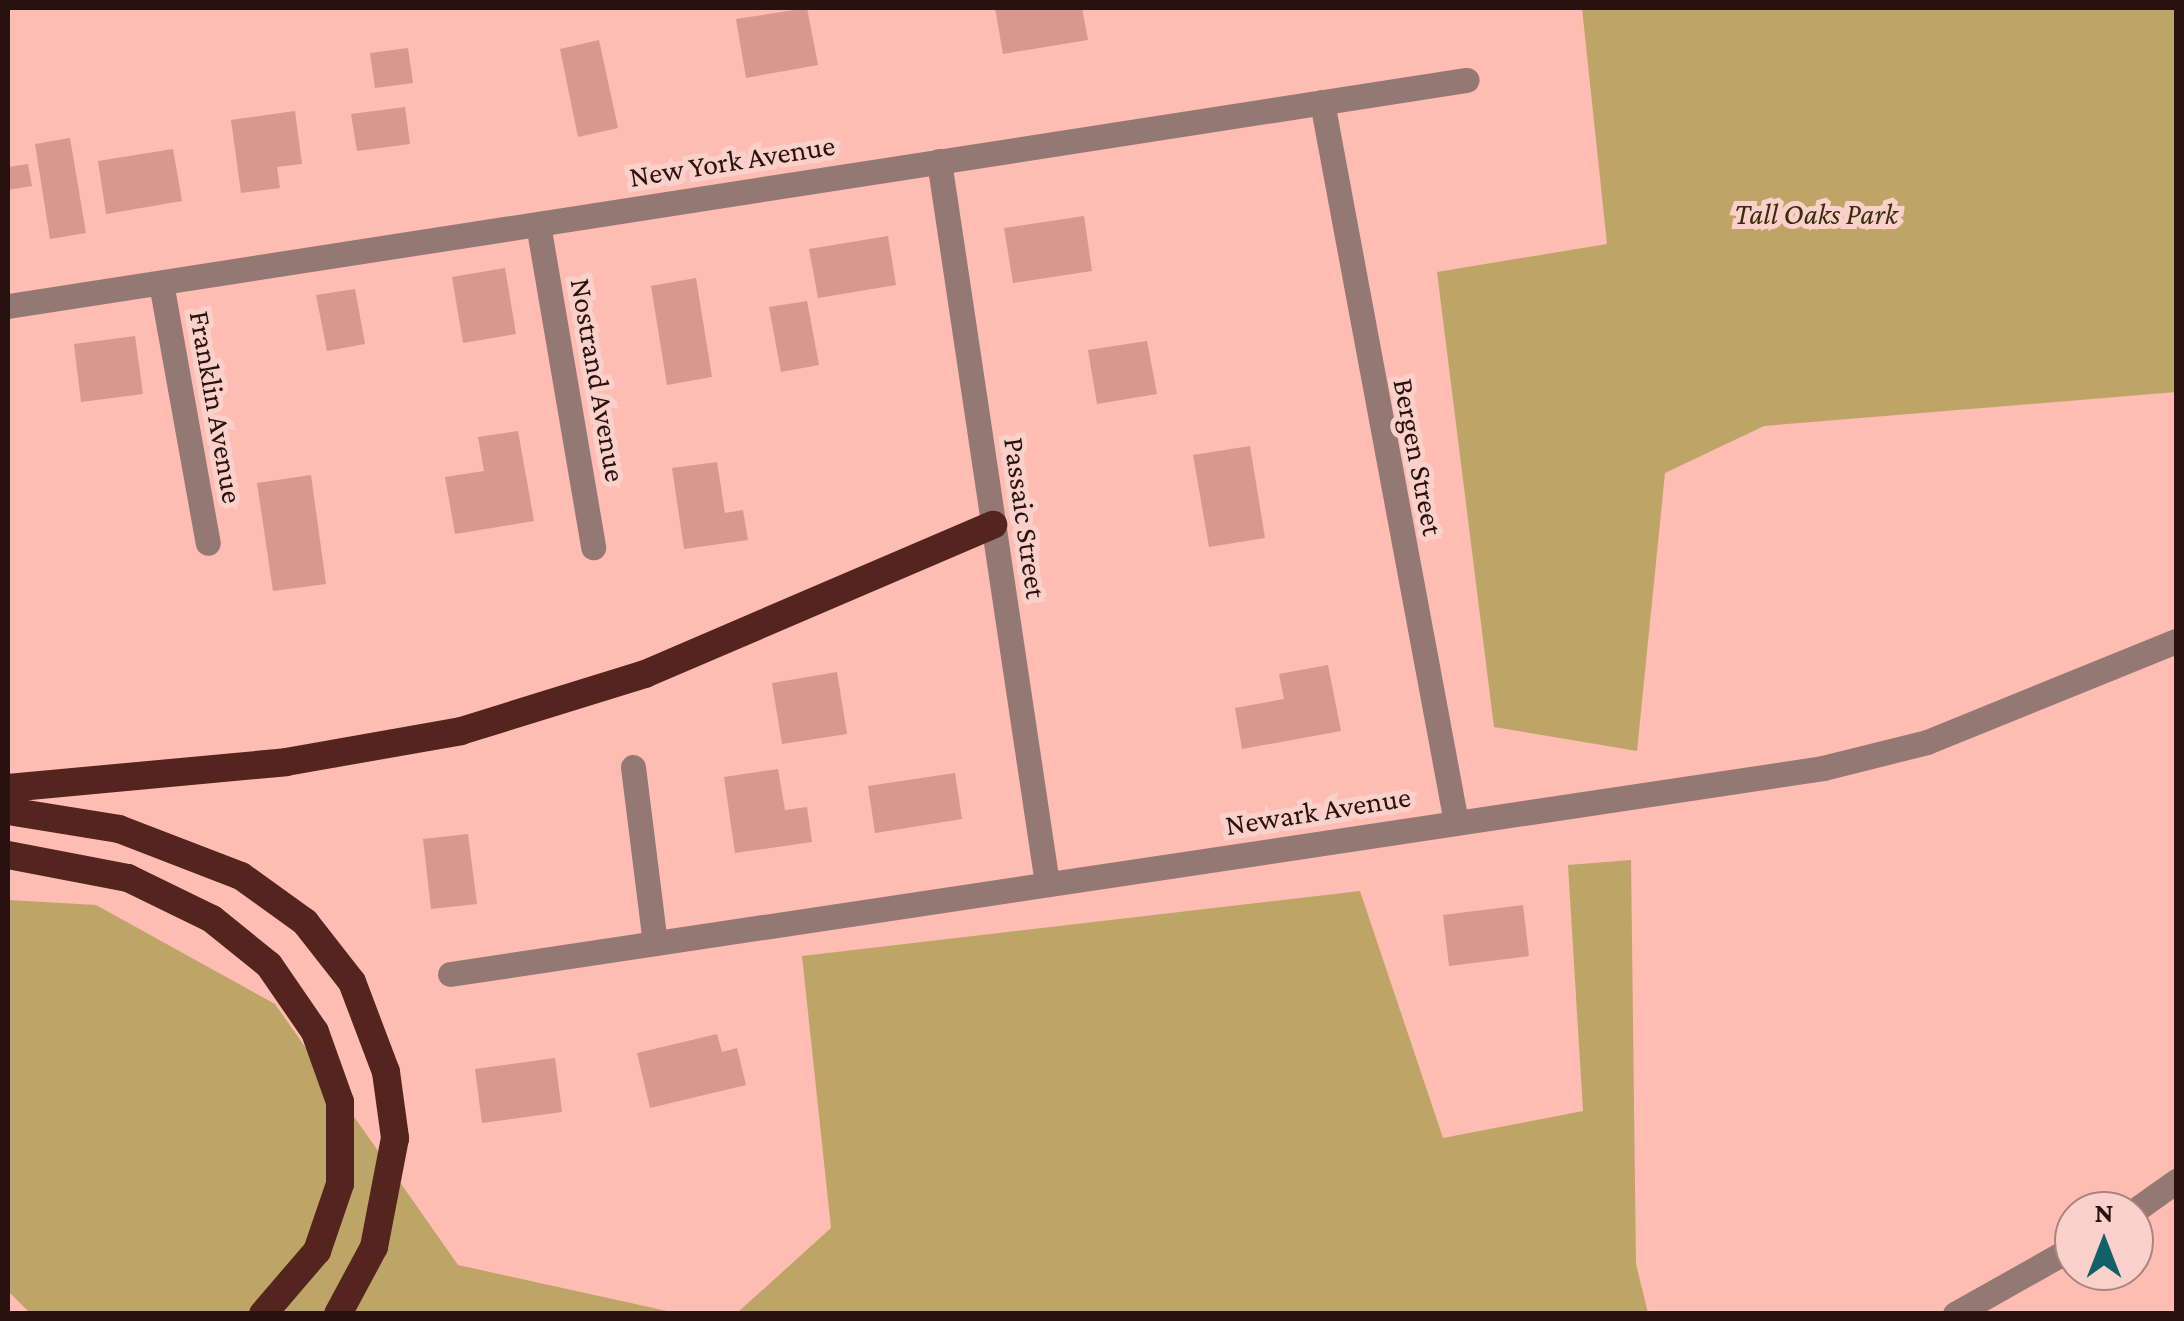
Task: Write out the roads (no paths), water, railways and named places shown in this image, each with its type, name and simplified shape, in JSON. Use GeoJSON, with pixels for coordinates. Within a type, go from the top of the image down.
{"type":"FeatureCollection","features":[{"type":"Feature","properties":{"kind":"highway"},"geometry":{"type":"LineString","coordinates":[[8,788],[286,762],[461,731],[645,674],[994,524]]}},
{"type":"Feature","properties":{"kind":"highway"},"geometry":{"type":"LineString","coordinates":[[8,810],[119,828],[204,857],[305,922],[352,982],[386,1072],[395,1138],[379,1234],[338,1314]]}},
{"type":"Feature","properties":{"kind":"highway"},"geometry":{"type":"LineString","coordinates":[[8,855],[128,878],[212,918],[269,965],[315,1032],[340,1102],[340,1184],[317,1251],[263,1314]]}},
{"type":"Feature","properties":{"kind":"street","name":"New York Avenue"},"geometry":{"type":"LineString","coordinates":[[8,306],[1467,80]]}},
{"type":"Feature","properties":{"kind":"street","name":"Bergen Street"},"geometry":{"type":"LineString","coordinates":[[1322,102],[1456,822]]}},
{"type":"Feature","properties":{"kind":"street","name":"Passaic Street"},"geometry":{"type":"LineString","coordinates":[[939,161],[1047,884]]}},
{"type":"Feature","properties":{"kind":"street","name":"Nostrand Avenue"},"geometry":{"type":"LineString","coordinates":[[538,224],[593,548]]}},
{"type":"Feature","properties":{"kind":"street","name":"Franklin Avenue"},"geometry":{"type":"LineString","coordinates":[[161,283],[208,543]]}},
{"type":"Feature","properties":{"kind":"street","name":"Newark Avenue"},"geometry":{"type":"LineString","coordinates":[[450,974],[1879,755],[2176,641]]}},
{"type":"Feature","properties":{"kind":"street"},"geometry":{"type":"LineString","coordinates":[[633,767],[656,943]]}},
{"type":"Feature","properties":{"kind":"street"},"geometry":{"type":"LineString","coordinates":[[2154,1197],[2176,1181]]}},
{"type":"Feature","properties":{"kind":"street"},"geometry":{"type":"LineString","coordinates":[[1955,1314],[2054,1258]]}},
{"type":"Feature","properties":{"kind":"park label","name":"Tall Oaks Park"},"geometry":{"type":"Point","coordinates":[1816,214]}}]}
